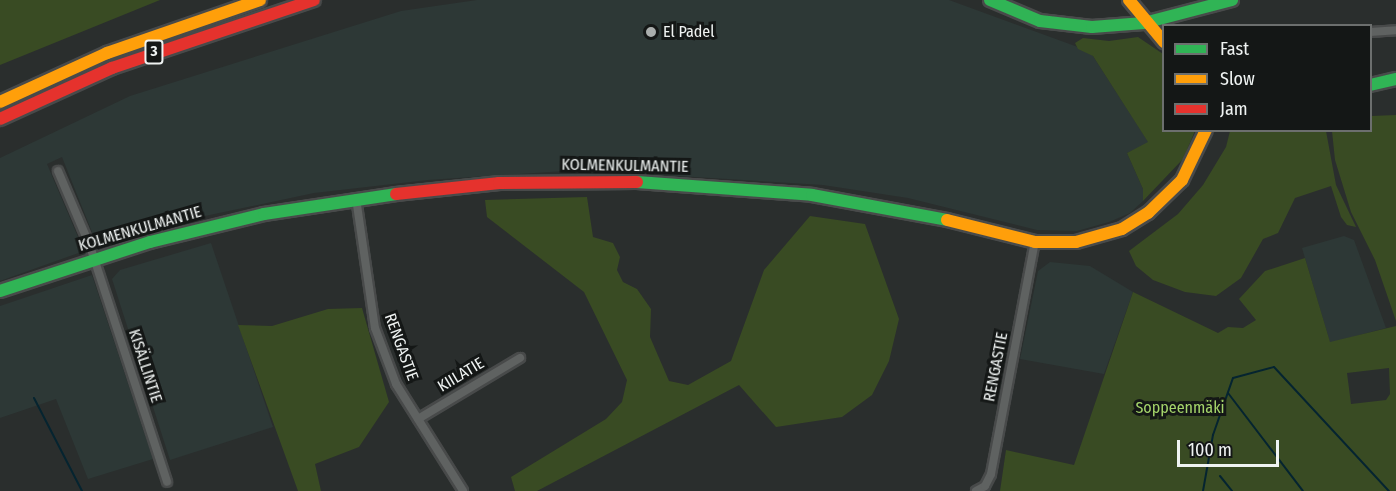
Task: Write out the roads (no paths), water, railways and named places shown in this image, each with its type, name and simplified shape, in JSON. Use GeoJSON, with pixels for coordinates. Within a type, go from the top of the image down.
{"type":"FeatureCollection","features":[{"type":"Feature","properties":{"kind":"main road","name":"3"},"geometry":{"type":"LineString","coordinates":[[0,102],[107,53],[260,0]]}},
{"type":"Feature","properties":{"kind":"main road","name":"3"},"geometry":{"type":"LineString","coordinates":[[0,119],[112,68],[207,33],[314,0]]}},
{"type":"Feature","properties":{"kind":"main road"},"geometry":{"type":"LineString","coordinates":[[990,0],[1054,24],[1092,27],[1144,23],[1232,0]]}},
{"type":"Feature","properties":{"kind":"main road"},"geometry":{"type":"LineString","coordinates":[[1129,0],[1144,23],[1162,40]]}},
{"type":"Feature","properties":{"kind":"main road"},"geometry":{"type":"LineString","coordinates":[[1372,86],[1396,79]]}},
{"type":"Feature","properties":{"kind":"main road","name":"KOLMENKULMANTIE"},"geometry":{"type":"LineString","coordinates":[[0,291],[94,259],[200,228],[356,198],[541,181],[701,185],[884,205],[1035,242],[1090,239],[1136,222],[1182,180],[1205,132]]}},
{"type":"Feature","properties":{"kind":"street"},"geometry":{"type":"LineString","coordinates":[[1372,32],[1396,30]]}},
{"type":"Feature","properties":{"kind":"street","name":"KISÄLLINTIE"},"geometry":{"type":"LineString","coordinates":[[58,171],[94,259],[167,482]]}},
{"type":"Feature","properties":{"kind":"street","name":"RENGASTIE"},"geometry":{"type":"LineString","coordinates":[[356,198],[375,328],[396,384],[463,491]]}},
{"type":"Feature","properties":{"kind":"street","name":"RENGASTIE"},"geometry":{"type":"LineString","coordinates":[[976,491],[985,486],[991,474],[1035,242]]}},
{"type":"Feature","properties":{"kind":"street","name":"KIILATIE"},"geometry":{"type":"LineString","coordinates":[[418,418],[520,358]]}},
{"type":"Feature","properties":{"kind":"waterway"},"geometry":{"type":"LineString","coordinates":[[1203,491],[1213,435],[1233,378],[1274,367],[1389,491]]}},
{"type":"Feature","properties":{"kind":"waterway"},"geometry":{"type":"LineString","coordinates":[[1228,393],[1303,491]]}},
{"type":"Feature","properties":{"kind":"waterway"},"geometry":{"type":"LineString","coordinates":[[34,398],[82,491]]}},
{"type":"Feature","properties":{"kind":"waterway"},"geometry":{"type":"LineString","coordinates":[[1220,476],[1232,491]]}},
{"type":"Feature","properties":{"kind":"place","name":"El Padel"},"geometry":{"type":"Point","coordinates":[651,32]}},
{"type":"Feature","properties":{"kind":"park label","name":"Soppeenmäki"},"geometry":{"type":"Point","coordinates":[1180,408]}}]}
